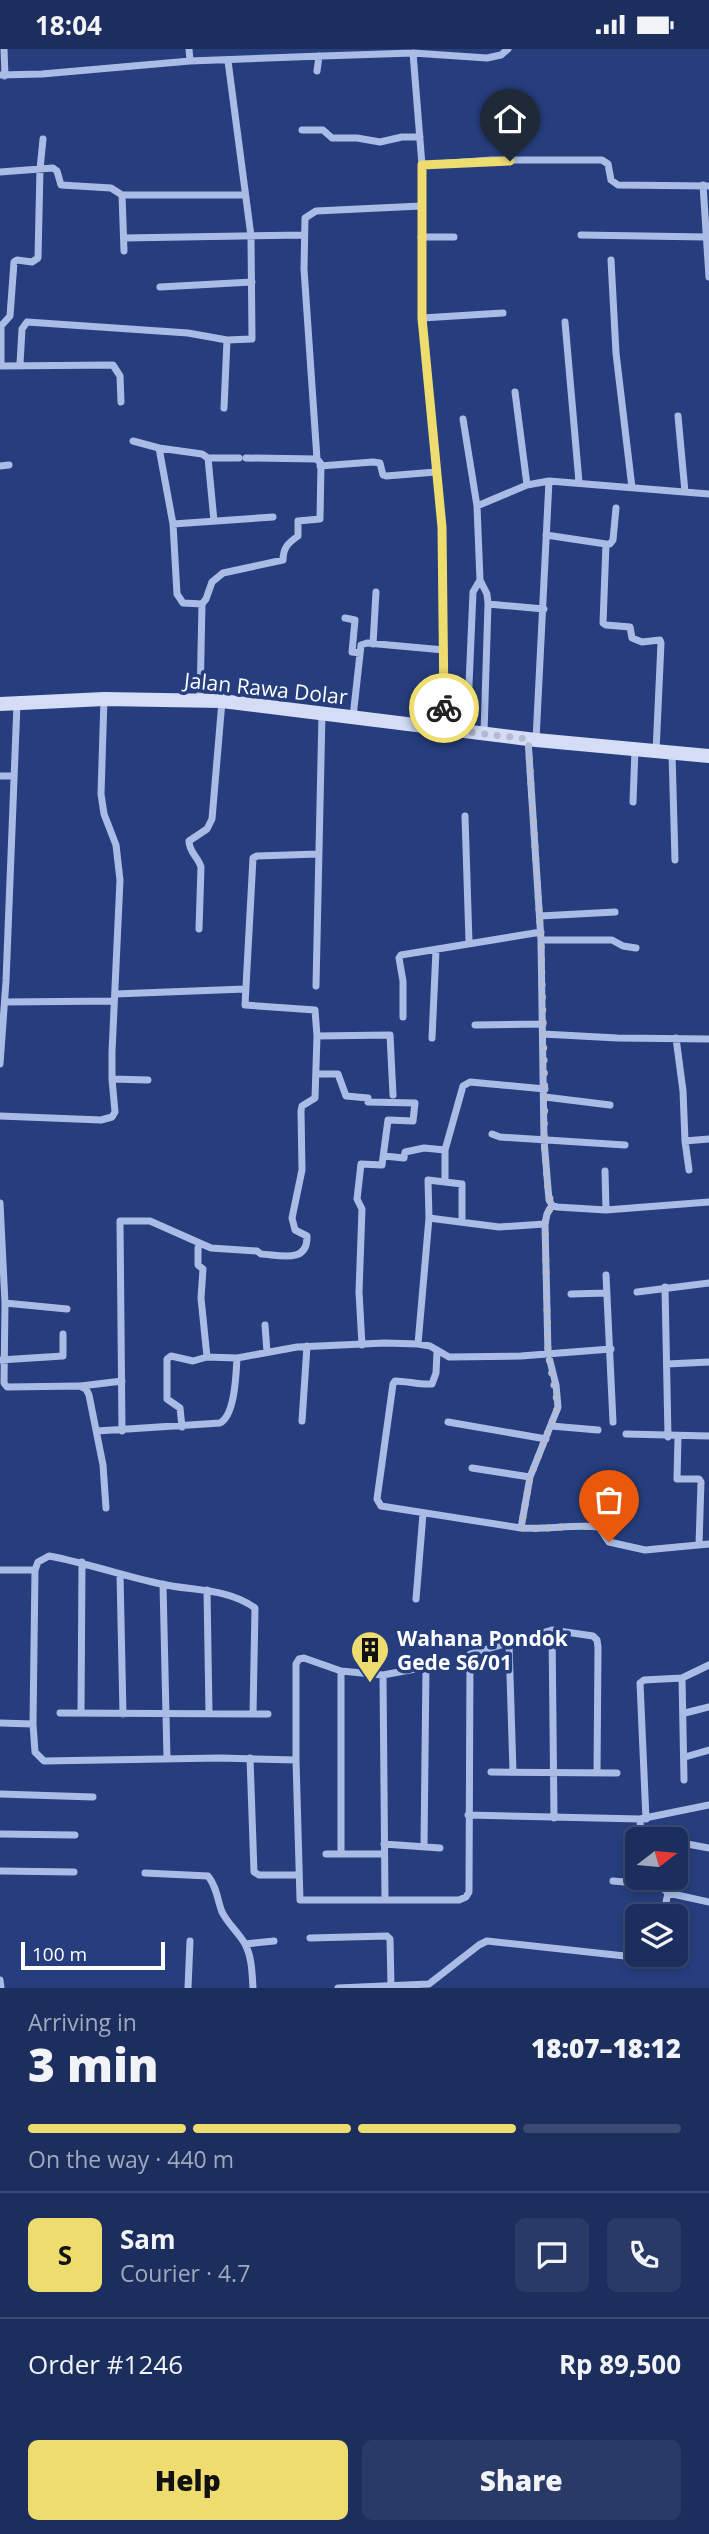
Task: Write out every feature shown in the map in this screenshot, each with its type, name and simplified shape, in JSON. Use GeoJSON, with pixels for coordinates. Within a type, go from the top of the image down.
{"type":"FeatureCollection","features":[{"type":"Feature","properties":{"kind":"street"},"geometry":{"type":"LineString","coordinates":[[4,49],[3,75],[190,61],[228,61],[300,53],[318,56],[409,52],[487,58],[501,55],[508,49]]}},
{"type":"Feature","properties":{"kind":"street"},"geometry":{"type":"LineString","coordinates":[[189,49],[190,61]]}},
{"type":"Feature","properties":{"kind":"street"},"geometry":{"type":"LineString","coordinates":[[409,52],[422,165],[422,318],[442,527],[443,729]]}},
{"type":"Feature","properties":{"kind":"street"},"geometry":{"type":"LineString","coordinates":[[317,71],[318,56]]}},
{"type":"Feature","properties":{"kind":"street"},"geometry":{"type":"LineString","coordinates":[[20,364],[22,329],[27,322],[188,333],[227,340],[252,339],[251,236],[228,61]]}},
{"type":"Feature","properties":{"kind":"street"},"geometry":{"type":"LineString","coordinates":[[302,130],[323,130],[332,138],[380,142],[402,137],[420,137]]}},
{"type":"Feature","properties":{"kind":"street"},"geometry":{"type":"LineString","coordinates":[[43,139],[38,258],[32,263],[18,260],[14,262],[10,316],[1,326],[1,366],[113,365],[120,376],[121,402]]}},
{"type":"Feature","properties":{"kind":"street"},"geometry":{"type":"LineString","coordinates":[[422,165],[492,160],[602,160],[608,164],[611,180],[618,185],[706,185],[709,277]]}},
{"type":"Feature","properties":{"kind":"street"},"geometry":{"type":"LineString","coordinates":[[0,172],[56,170],[61,185],[111,188],[122,195],[245,195]]}},
{"type":"Feature","properties":{"kind":"street"},"geometry":{"type":"LineString","coordinates":[[122,195],[124,251]]}},
{"type":"Feature","properties":{"kind":"street"},"geometry":{"type":"LineString","coordinates":[[200,700],[201,604],[217,576],[283,561],[283,551],[298,536],[298,521],[320,519],[305,218],[316,211],[421,206]]}},
{"type":"Feature","properties":{"kind":"street"},"geometry":{"type":"LineString","coordinates":[[124,239],[304,235]]}},
{"type":"Feature","properties":{"kind":"street"},"geometry":{"type":"LineString","coordinates":[[581,235],[706,237]]}},
{"type":"Feature","properties":{"kind":"street"},"geometry":{"type":"LineString","coordinates":[[421,237],[454,237]]}},
{"type":"Feature","properties":{"kind":"street"},"geometry":{"type":"LineString","coordinates":[[611,260],[616,353],[632,488]]}},
{"type":"Feature","properties":{"kind":"street"},"geometry":{"type":"LineString","coordinates":[[160,287],[251,282]]}},
{"type":"Feature","properties":{"kind":"street"},"geometry":{"type":"LineString","coordinates":[[422,318],[503,313]]}},
{"type":"Feature","properties":{"kind":"street"},"geometry":{"type":"LineString","coordinates":[[565,322],[579,482]]}},
{"type":"Feature","properties":{"kind":"street"},"geometry":{"type":"LineString","coordinates":[[224,408],[227,340]]}},
{"type":"Feature","properties":{"kind":"street"},"geometry":{"type":"LineString","coordinates":[[515,392],[527,485]]}},
{"type":"Feature","properties":{"kind":"street"},"geometry":{"type":"LineString","coordinates":[[678,416],[685,492]]}},
{"type":"Feature","properties":{"kind":"street"},"geometry":{"type":"LineString","coordinates":[[463,419],[477,506],[480,580],[487,594],[488,604],[484,733]]}},
{"type":"Feature","properties":{"kind":"street"},"geometry":{"type":"LineString","coordinates":[[133,441],[159,448],[194,452],[208,458],[377,462],[386,476],[436,472]]}},
{"type":"Feature","properties":{"kind":"street"},"geometry":{"type":"LineString","coordinates":[[159,448],[173,524],[177,594],[183,603],[201,604]]}},
{"type":"Feature","properties":{"kind":"street"},"geometry":{"type":"LineString","coordinates":[[208,458],[214,521]]}},
{"type":"Feature","properties":{"kind":"street"},"geometry":{"type":"LineString","coordinates":[[521,1528],[530,1477],[558,1407],[548,1353],[545,1224],[552,1205],[548,1192],[544,1140],[541,936],[532,739],[544,608],[549,481]]}},
{"type":"Feature","properties":{"kind":"street"},"geometry":{"type":"LineString","coordinates":[[477,506],[527,485],[549,481],[709,494]]}},
{"type":"Feature","properties":{"kind":"street"},"geometry":{"type":"LineString","coordinates":[[546,535],[610,544],[616,508]]}},
{"type":"Feature","properties":{"kind":"street"},"geometry":{"type":"LineString","coordinates":[[173,524],[273,517]]}},
{"type":"Feature","properties":{"kind":"street"},"geometry":{"type":"LineString","coordinates":[[606,544],[603,622],[606,625],[630,627],[632,638],[637,640],[660,640],[661,643],[656,752]]}},
{"type":"Feature","properties":{"kind":"street"},"geometry":{"type":"LineString","coordinates":[[467,732],[473,592],[480,580]]}},
{"type":"Feature","properties":{"kind":"street"},"geometry":{"type":"LineString","coordinates":[[373,644],[376,592]]}},
{"type":"Feature","properties":{"kind":"street"},"geometry":{"type":"LineString","coordinates":[[488,604],[544,608]]}},
{"type":"Feature","properties":{"kind":"street"},"geometry":{"type":"LineString","coordinates":[[345,618],[355,620],[352,652],[360,653]]}},
{"type":"Feature","properties":{"kind":"street"},"geometry":{"type":"LineString","coordinates":[[353,717],[361,645],[444,650]]}},
{"type":"Feature","properties":{"kind":"street"},"geometry":{"type":"LineString","coordinates":[[0,1116],[108,1119],[115,1112],[112,1079],[119,871],[116,845],[104,814],[101,794],[104,699]]}},
{"type":"Feature","properties":{"kind":"street","name":"Jalan Rawa Dolar"},"geometry":{"type":"LineString","coordinates":[[0,704],[104,699],[222,701],[467,732],[709,755]]}},
{"type":"Feature","properties":{"kind":"street"},"geometry":{"type":"LineString","coordinates":[[199,929],[201,867],[191,851],[189,841],[206,829],[212,819],[222,701]]}},
{"type":"Feature","properties":{"kind":"street"},"geometry":{"type":"LineString","coordinates":[[0,1064],[18,703]]}},
{"type":"Feature","properties":{"kind":"street"},"geometry":{"type":"LineString","coordinates":[[316,986],[322,714]]}},
{"type":"Feature","properties":{"kind":"street"},"geometry":{"type":"LineString","coordinates":[[633,802],[635,750]]}},
{"type":"Feature","properties":{"kind":"street"},"geometry":{"type":"LineString","coordinates":[[671,752],[675,860]]}},
{"type":"Feature","properties":{"kind":"street"},"geometry":{"type":"LineString","coordinates":[[0,776],[13,776]]}},
{"type":"Feature","properties":{"kind":"street"},"geometry":{"type":"LineString","coordinates":[[465,816],[469,942]]}},
{"type":"Feature","properties":{"kind":"street"},"geometry":{"type":"LineString","coordinates":[[122,1431],[120,1221],[150,1221],[211,1248],[257,1251],[261,1254],[295,1255],[305,1251],[307,1236],[295,1230],[292,1218],[302,1170],[301,1111],[302,1106],[315,1098],[317,1036],[314,1010],[245,1005],[245,989],[253,858],[318,855]]}},
{"type":"Feature","properties":{"kind":"street"},"geometry":{"type":"LineString","coordinates":[[540,916],[615,912]]}},
{"type":"Feature","properties":{"kind":"street"},"geometry":{"type":"LineString","coordinates":[[403,1017],[403,981],[399,958],[408,953],[469,942],[541,936],[612,940],[623,946],[636,948]]}},
{"type":"Feature","properties":{"kind":"street"},"geometry":{"type":"LineString","coordinates":[[432,1038],[436,950]]}},
{"type":"Feature","properties":{"kind":"street"},"geometry":{"type":"LineString","coordinates":[[5,1002],[245,989]]}},
{"type":"Feature","properties":{"kind":"street"},"geometry":{"type":"LineString","coordinates":[[475,1025],[543,1024]]}},
{"type":"Feature","properties":{"kind":"street"},"geometry":{"type":"LineString","coordinates":[[543,1034],[709,1039]]}},
{"type":"Feature","properties":{"kind":"street"},"geometry":{"type":"LineString","coordinates":[[317,1036],[390,1035],[393,1095]]}},
{"type":"Feature","properties":{"kind":"street"},"geometry":{"type":"LineString","coordinates":[[676,1038],[689,1170]]}},
{"type":"Feature","properties":{"kind":"street"},"geometry":{"type":"LineString","coordinates":[[316,1074],[338,1074],[346,1095],[368,1098],[368,1102],[415,1103],[414,1121],[388,1120],[382,1165],[361,1164],[357,1199],[362,1209],[359,1292],[362,1345]]}},
{"type":"Feature","properties":{"kind":"street"},"geometry":{"type":"LineString","coordinates":[[112,1079],[148,1080]]}},
{"type":"Feature","properties":{"kind":"street"},"geometry":{"type":"LineString","coordinates":[[445,1182],[445,1150],[461,1089],[465,1083],[545,1093],[610,1105]]}},
{"type":"Feature","properties":{"kind":"street"},"geometry":{"type":"LineString","coordinates":[[492,1134],[625,1145]]}},
{"type":"Feature","properties":{"kind":"street"},"geometry":{"type":"LineString","coordinates":[[685,1141],[709,1139]]}},
{"type":"Feature","properties":{"kind":"street"},"geometry":{"type":"LineString","coordinates":[[384,1156],[404,1158],[405,1152],[424,1148],[445,1150]]}},
{"type":"Feature","properties":{"kind":"street"},"geometry":{"type":"LineString","coordinates":[[605,1171],[606,1210]]}},
{"type":"Feature","properties":{"kind":"street"},"geometry":{"type":"LineString","coordinates":[[418,1344],[429,1218],[428,1180],[463,1184],[462,1222]]}},
{"type":"Feature","properties":{"kind":"street"},"geometry":{"type":"LineString","coordinates":[[552,1205],[573,1210],[606,1210],[709,1202]]}},
{"type":"Feature","properties":{"kind":"street"},"geometry":{"type":"LineString","coordinates":[[0,1203],[5,1303],[2,1360],[4,1383],[7,1387],[80,1386],[122,1381]]}},
{"type":"Feature","properties":{"kind":"street"},"geometry":{"type":"LineString","coordinates":[[429,1218],[499,1227],[545,1224]]}},
{"type":"Feature","properties":{"kind":"street"},"geometry":{"type":"LineString","coordinates":[[200,1243],[198,1265],[203,1274],[201,1298],[207,1357]]}},
{"type":"Feature","properties":{"kind":"street"},"geometry":{"type":"LineString","coordinates":[[606,1275],[613,1422]]}},
{"type":"Feature","properties":{"kind":"street"},"geometry":{"type":"LineString","coordinates":[[637,1292],[709,1283]]}},
{"type":"Feature","properties":{"kind":"street"},"geometry":{"type":"LineString","coordinates":[[665,1287],[668,1437]]}},
{"type":"Feature","properties":{"kind":"street"},"geometry":{"type":"LineString","coordinates":[[571,1294],[607,1293]]}},
{"type":"Feature","properties":{"kind":"street"},"geometry":{"type":"LineString","coordinates":[[5,1303],[67,1309]]}},
{"type":"Feature","properties":{"kind":"street"},"geometry":{"type":"LineString","coordinates":[[265,1325],[267,1352]]}},
{"type":"Feature","properties":{"kind":"street"},"geometry":{"type":"LineString","coordinates":[[2,1360],[63,1356],[63,1334]]}},
{"type":"Feature","properties":{"kind":"street"},"geometry":{"type":"LineString","coordinates":[[181,1427],[180,1408],[167,1399],[167,1359],[171,1356],[193,1361],[207,1357],[237,1358],[307,1346],[418,1344],[429,1346],[449,1357],[521,1356],[611,1349]]}},
{"type":"Feature","properties":{"kind":"street"},"geometry":{"type":"LineString","coordinates":[[302,1421],[307,1346]]}},
{"type":"Feature","properties":{"kind":"street"},"geometry":{"type":"LineString","coordinates":[[438,1352],[432,1384],[394,1382],[377,1499],[381,1506],[521,1528],[544,1530],[599,1527],[609,1542],[645,1550],[709,1544]]}},
{"type":"Feature","properties":{"kind":"street"},"geometry":{"type":"LineString","coordinates":[[97,1431],[181,1427],[226,1420],[230,1410],[237,1358]]}},
{"type":"Feature","properties":{"kind":"street"},"geometry":{"type":"LineString","coordinates":[[667,1364],[709,1362]]}},
{"type":"Feature","properties":{"kind":"street"},"geometry":{"type":"LineString","coordinates":[[80,1386],[86,1389],[89,1395],[97,1431],[106,1509]]}},
{"type":"Feature","properties":{"kind":"street"},"geometry":{"type":"LineString","coordinates":[[448,1422],[546,1439]]}},
{"type":"Feature","properties":{"kind":"street"},"geometry":{"type":"LineString","coordinates":[[551,1426],[598,1430]]}},
{"type":"Feature","properties":{"kind":"street"},"geometry":{"type":"LineString","coordinates":[[626,1434],[709,1436]]}},
{"type":"Feature","properties":{"kind":"street"},"geometry":{"type":"LineString","coordinates":[[678,1437],[677,1479],[699,1479],[701,1482],[699,1545]]}},
{"type":"Feature","properties":{"kind":"street"},"geometry":{"type":"LineString","coordinates":[[472,1468],[530,1477]]}},
{"type":"Feature","properties":{"kind":"street"},"geometry":{"type":"LineString","coordinates":[[416,1599],[423,1514]]}},
{"type":"Feature","properties":{"kind":"street"},"geometry":{"type":"LineString","coordinates":[[253,1714],[258,1611],[239,1598],[163,1584],[82,1562],[49,1556],[38,1562],[35,1570],[33,1724],[35,1752],[44,1761],[250,1758],[296,1760]]}},
{"type":"Feature","properties":{"kind":"street"},"geometry":{"type":"LineString","coordinates":[[81,1713],[82,1562]]}},
{"type":"Feature","properties":{"kind":"street"},"geometry":{"type":"LineString","coordinates":[[0,1570],[35,1570]]}},
{"type":"Feature","properties":{"kind":"street"},"geometry":{"type":"LineString","coordinates":[[120,1574],[123,1714]]}},
{"type":"Feature","properties":{"kind":"street"},"geometry":{"type":"LineString","coordinates":[[163,1584],[167,1759]]}},
{"type":"Feature","properties":{"kind":"street"},"geometry":{"type":"LineString","coordinates":[[207,1590],[209,1713]]}},
{"type":"Feature","properties":{"kind":"street"},"geometry":{"type":"LineString","coordinates":[[552,1630],[554,1818]]}},
{"type":"Feature","properties":{"kind":"street"},"geometry":{"type":"LineString","coordinates":[[424,1846],[426,1667],[383,1675],[341,1671],[304,1658],[299,1659],[296,1664],[296,1760],[300,1900],[459,1900],[466,1897],[469,1892],[470,1654],[552,1630],[593,1636],[597,1640],[597,1773]]}},
{"type":"Feature","properties":{"kind":"street"},"geometry":{"type":"LineString","coordinates":[[509,1643],[513,1772]]}},
{"type":"Feature","properties":{"kind":"street"},"geometry":{"type":"LineString","coordinates":[[642,1827],[640,1683],[644,1680],[682,1678],[709,1665]]}},
{"type":"Feature","properties":{"kind":"street"},"geometry":{"type":"LineString","coordinates":[[341,1671],[341,1854]]}},
{"type":"Feature","properties":{"kind":"street"},"geometry":{"type":"LineString","coordinates":[[383,1675],[385,1899]]}},
{"type":"Feature","properties":{"kind":"street"},"geometry":{"type":"LineString","coordinates":[[682,1678],[685,1713],[684,1780]]}},
{"type":"Feature","properties":{"kind":"street"},"geometry":{"type":"LineString","coordinates":[[685,1713],[709,1707]]}},
{"type":"Feature","properties":{"kind":"street"},"geometry":{"type":"LineString","coordinates":[[60,1713],[268,1714]]}},
{"type":"Feature","properties":{"kind":"street"},"geometry":{"type":"LineString","coordinates":[[0,1723],[33,1724]]}},
{"type":"Feature","properties":{"kind":"street"},"geometry":{"type":"LineString","coordinates":[[685,1757],[709,1750]]}},
{"type":"Feature","properties":{"kind":"street"},"geometry":{"type":"LineString","coordinates":[[250,1758],[254,1872],[259,1875],[299,1875]]}},
{"type":"Feature","properties":{"kind":"street"},"geometry":{"type":"LineString","coordinates":[[491,1772],[617,1773]]}},
{"type":"Feature","properties":{"kind":"street"},"geometry":{"type":"LineString","coordinates":[[0,1794],[93,1797]]}},
{"type":"Feature","properties":{"kind":"street"},"geometry":{"type":"LineString","coordinates":[[468,1815],[643,1819],[709,1805]]}},
{"type":"Feature","properties":{"kind":"street"},"geometry":{"type":"LineString","coordinates":[[0,1833],[75,1835]]}},
{"type":"Feature","properties":{"kind":"street"},"geometry":{"type":"LineString","coordinates":[[384,1844],[440,1848]]}},
{"type":"Feature","properties":{"kind":"street"},"geometry":{"type":"LineString","coordinates":[[688,1844],[709,1848]]}},
{"type":"Feature","properties":{"kind":"street"},"geometry":{"type":"LineString","coordinates":[[326,1854],[384,1854]]}},
{"type":"Feature","properties":{"kind":"street"},"geometry":{"type":"LineString","coordinates":[[0,1871],[74,1872]]}},
{"type":"Feature","properties":{"kind":"street"},"geometry":{"type":"LineString","coordinates":[[145,1873],[208,1875],[216,1887],[221,1910],[245,1944],[251,1965],[253,1988]]}},
{"type":"Feature","properties":{"kind":"street"},"geometry":{"type":"LineString","coordinates":[[613,1881],[659,1885],[668,1893],[709,1902]]}},
{"type":"Feature","properties":{"kind":"street"},"geometry":{"type":"LineString","coordinates":[[666,1904],[667,1890]]}},
{"type":"Feature","properties":{"kind":"street"},"geometry":{"type":"LineString","coordinates":[[310,1938],[387,1935],[390,1939],[391,1986]]}},
{"type":"Feature","properties":{"kind":"street"},"geometry":{"type":"LineString","coordinates":[[188,1988],[190,1941]]}},
{"type":"Feature","properties":{"kind":"street"},"geometry":{"type":"LineString","coordinates":[[245,1944],[274,1941]]}},
{"type":"Feature","properties":{"kind":"street"},"geometry":{"type":"LineString","coordinates":[[338,1988],[429,1986],[487,1941],[625,1956]]}},
{"type":"Feature","properties":{"kind":"street"},"geometry":{"type":"LineString","coordinates":[[0,1980],[1,1988]]}},
{"type":"Feature","properties":{"kind":"way so far"},"geometry":{"type":"LineString","coordinates":[[444,708],[443,729],[528,739],[541,940],[544,1140],[548,1192],[552,1205],[545,1224],[548,1353],[558,1407],[533,1467],[521,1528],[544,1530],[559,1527],[599,1527],[609,1542]]}},
{"type":"Feature","properties":{"kind":"place","name":"Wahana Pondok Gede S6/01"},"geometry":{"type":"Point","coordinates":[370,1684]}},
{"type":"Feature","properties":{"kind":"route"},"geometry":{"type":"LineString","coordinates":[[444,708],[442,527],[422,318],[422,165],[510,161]]}}]}
